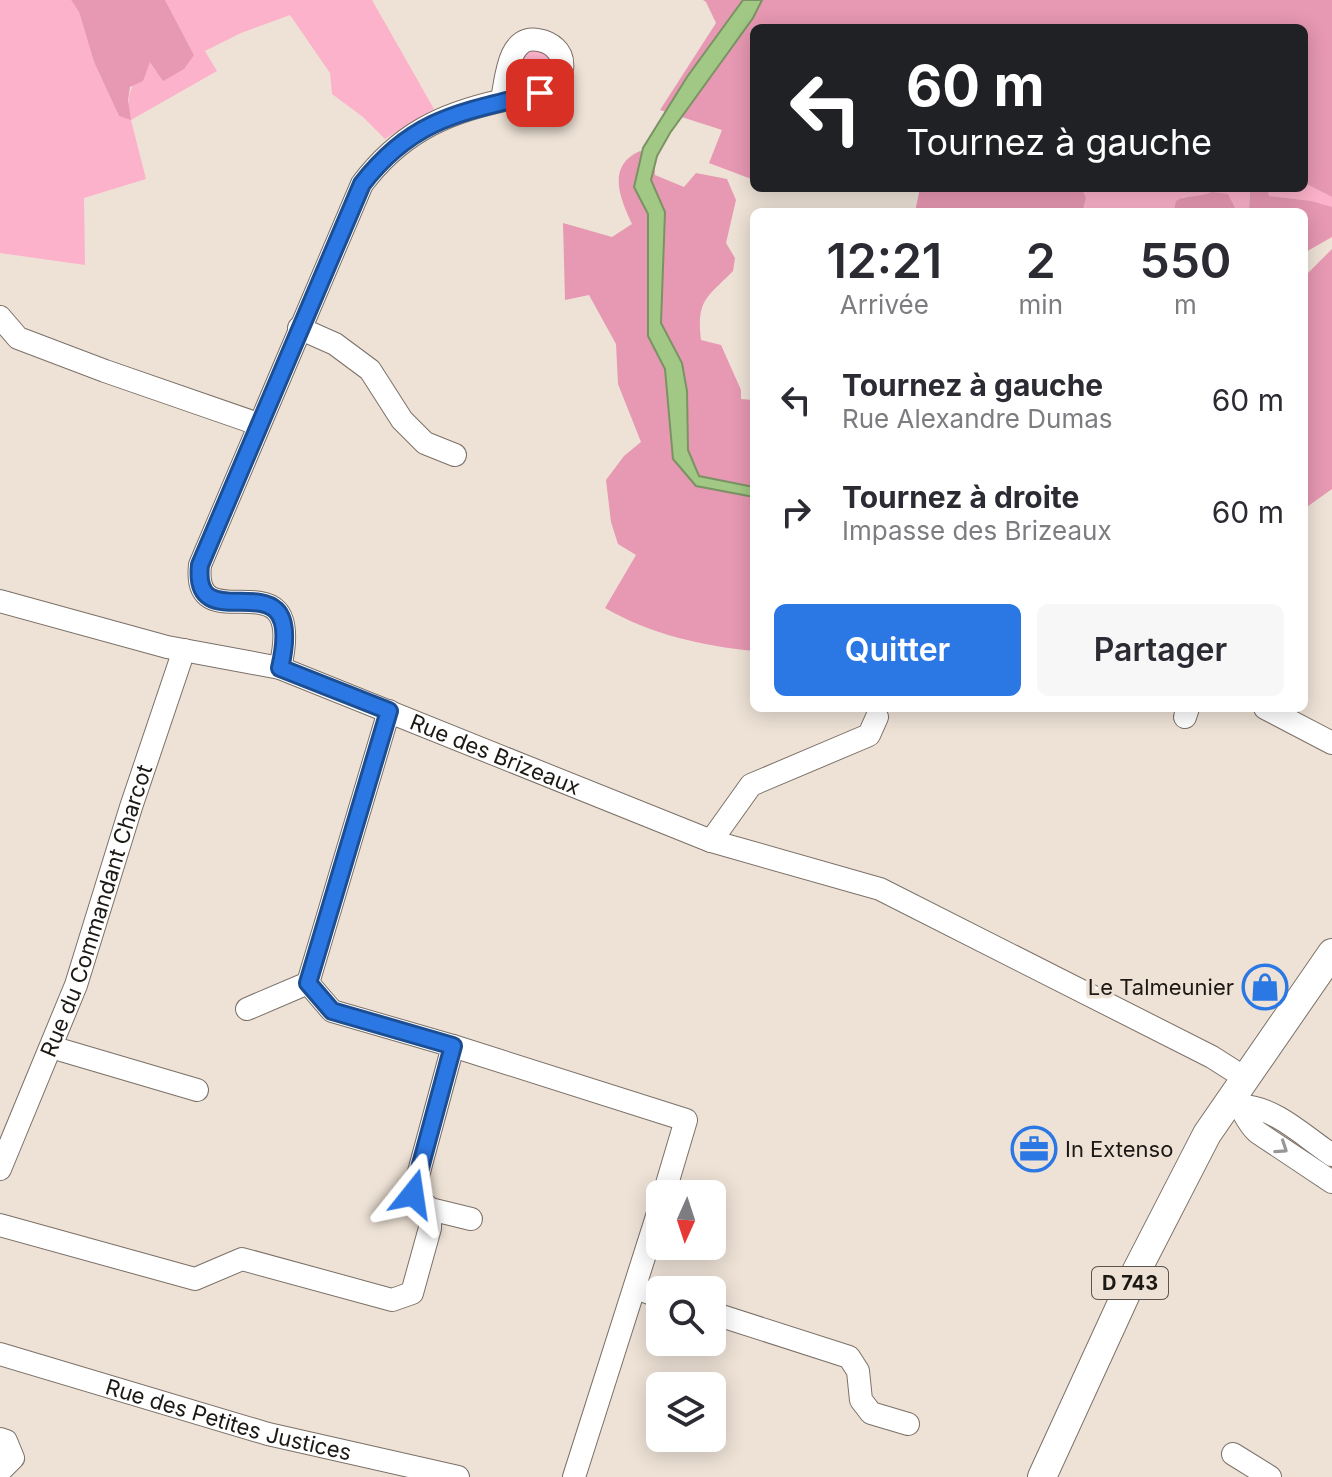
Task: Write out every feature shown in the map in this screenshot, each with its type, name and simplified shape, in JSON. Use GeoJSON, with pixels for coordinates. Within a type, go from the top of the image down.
{"type":"FeatureCollection","features":[{"type":"Feature","properties":{"kind":"main road","name":"D 743"},"geometry":{"type":"LineString","coordinates":[[1042,1477],[1136,1272],[1207,1134],[1239,1093],[1332,953]]}},
{"type":"Feature","properties":{"kind":"street"},"geometry":{"type":"LineString","coordinates":[[280,668],[286,633],[283,616],[273,605],[255,600],[225,603],[211,597],[202,589],[200,565],[343,222],[362,184],[378,163],[420,129],[449,116],[502,100]]}},
{"type":"Feature","properties":{"kind":"street"},"geometry":{"type":"LineString","coordinates":[[0,317],[18,338],[258,424]]}},
{"type":"Feature","properties":{"kind":"street"},"geometry":{"type":"LineString","coordinates":[[299,328],[335,344],[370,370],[402,420],[425,443],[455,455]]}},
{"type":"Feature","properties":{"kind":"street","name":"Rue des Brizeaux"},"geometry":{"type":"LineString","coordinates":[[0,601],[184,650],[280,668],[711,841],[880,889],[1212,1057],[1239,1093]]}},
{"type":"Feature","properties":{"kind":"street","name":"Rue du Commandant Charcot"},"geometry":{"type":"LineString","coordinates":[[0,1169],[76,985],[184,650]]}},
{"type":"Feature","properties":{"kind":"street"},"geometry":{"type":"LineString","coordinates":[[308,983],[389,711]]}},
{"type":"Feature","properties":{"kind":"street"},"geometry":{"type":"LineString","coordinates":[[1273,712],[1332,743]]}},
{"type":"Feature","properties":{"kind":"street"},"geometry":{"type":"LineString","coordinates":[[711,841],[751,785],[869,735],[877,717]]}},
{"type":"Feature","properties":{"kind":"street"},"geometry":{"type":"LineString","coordinates":[[247,1009],[308,983]]}},
{"type":"Feature","properties":{"kind":"street"},"geometry":{"type":"LineString","coordinates":[[308,983],[332,1011],[686,1120],[668,1180]]}},
{"type":"Feature","properties":{"kind":"street"},"geometry":{"type":"LineString","coordinates":[[453,1046],[413,1194],[430,1209],[471,1219]]}},
{"type":"Feature","properties":{"kind":"street"},"geometry":{"type":"LineString","coordinates":[[51,1047],[197,1090]]}},
{"type":"Feature","properties":{"kind":"street"},"geometry":{"type":"LineString","coordinates":[[1239,1093],[1332,1155]]}},
{"type":"Feature","properties":{"kind":"street"},"geometry":{"type":"LineString","coordinates":[[1239,1093],[1248,1123],[1257,1132],[1332,1182]]}},
{"type":"Feature","properties":{"kind":"street"},"geometry":{"type":"LineString","coordinates":[[0,1225],[195,1279],[242,1259],[392,1300],[412,1293],[430,1228],[430,1209]]}},
{"type":"Feature","properties":{"kind":"street"},"geometry":{"type":"LineString","coordinates":[[574,1477],[646,1254]]}},
{"type":"Feature","properties":{"kind":"street"},"geometry":{"type":"LineString","coordinates":[[636,1288],[646,1292]]}},
{"type":"Feature","properties":{"kind":"street"},"geometry":{"type":"LineString","coordinates":[[726,1317],[849,1357],[858,1371],[861,1400],[871,1413],[908,1424]]}},
{"type":"Feature","properties":{"kind":"street","name":"Rue des Petites Justices"},"geometry":{"type":"LineString","coordinates":[[0,1354],[268,1434],[458,1477]]}},
{"type":"Feature","properties":{"kind":"street"},"geometry":{"type":"LineString","coordinates":[[0,1439],[6,1441],[13,1458],[0,1471]]}},
{"type":"Feature","properties":{"kind":"street"},"geometry":{"type":"LineString","coordinates":[[1233,1454],[1270,1477]]}},
{"type":"Feature","properties":{"kind":"shaded area"},"geometry":{"type":"Polygon","coordinates":[[[0,0],[71,0],[79,12],[94,62],[119,116],[131,119],[130,94],[135,81],[150,61],[194,55],[165,0],[372,0],[434,109],[385,139],[363,117],[332,94],[330,73],[290,15],[241,33],[205,51],[217,71],[131,120],[146,179],[84,198],[85,265],[0,253],[0,0]]]}},
{"type":"Feature","properties":{"kind":"shaded area"},"geometry":{"type":"Polygon","coordinates":[[[71,0],[165,0],[194,55],[184,69],[163,81],[150,62],[143,81],[130,87],[131,120],[119,116],[94,62],[79,12],[71,0]]]}},
{"type":"Feature","properties":{"kind":"shaded area"},"geometry":{"type":"Polygon","coordinates":[[[703,0],[1332,0],[1332,197],[1308,185],[1308,24],[750,24],[750,178],[709,163],[722,130],[660,110],[716,23],[703,0]]]}},
{"type":"Feature","properties":{"kind":"shaded area"},"geometry":{"type":"Polygon","coordinates":[[[743,0],[762,0],[753,18],[670,133],[657,156],[651,180],[665,212],[661,323],[682,363],[687,391],[688,450],[699,476],[750,486],[750,496],[696,486],[673,459],[665,369],[648,336],[648,214],[634,187],[643,148],[687,77],[743,0]]]}},
{"type":"Feature","properties":{"kind":"shaded area"},"geometry":{"type":"Polygon","coordinates":[[[535,50],[546,55],[551,66],[546,77],[535,82],[524,77],[519,66],[524,55],[535,50]]]}},
{"type":"Feature","properties":{"kind":"shaded area"},"geometry":{"type":"Polygon","coordinates":[[[640,151],[654,156],[655,175],[684,187],[696,173],[727,179],[736,200],[726,243],[735,258],[733,271],[706,300],[700,326],[701,340],[721,345],[741,390],[741,399],[750,400],[750,650],[677,637],[640,625],[605,608],[636,555],[618,544],[611,522],[606,480],[624,456],[641,442],[618,384],[616,344],[589,295],[565,300],[563,223],[612,237],[632,224],[623,204],[619,183],[619,174],[629,157],[640,151]]]}},
{"type":"Feature","properties":{"kind":"shaded area"},"geometry":{"type":"Polygon","coordinates":[[[1308,185],[1332,197],[1332,207],[1312,201],[1269,196],[1268,192],[1308,192],[1308,185]]]}},
{"type":"Feature","properties":{"kind":"shaded area"},"geometry":{"type":"Polygon","coordinates":[[[919,192],[1084,192],[1086,198],[1084,208],[916,208],[919,192]]]}},
{"type":"Feature","properties":{"kind":"shaded area"},"geometry":{"type":"Polygon","coordinates":[[[1084,192],[1250,192],[1249,208],[1235,208],[1204,196],[1183,197],[1176,208],[1084,208],[1084,192]]]}},
{"type":"Feature","properties":{"kind":"shaded area"},"geometry":{"type":"Polygon","coordinates":[[[1212,192],[1228,194],[1235,208],[1175,208],[1176,201],[1212,192]]]}},
{"type":"Feature","properties":{"kind":"shaded area"},"geometry":{"type":"Polygon","coordinates":[[[1250,192],[1268,192],[1269,196],[1312,201],[1332,207],[1332,237],[1308,251],[1308,208],[1249,208],[1250,192]]]}},
{"type":"Feature","properties":{"kind":"shaded area"},"geometry":{"type":"Polygon","coordinates":[[[1332,249],[1332,489],[1308,506],[1308,273],[1332,249]]]}},
{"type":"Feature","properties":{"kind":"place","name":"Le Talmeunier"},"geometry":{"type":"Point","coordinates":[1265,987]}},
{"type":"Feature","properties":{"kind":"place","name":"In Extenso"},"geometry":{"type":"Point","coordinates":[1034,1149]}},
{"type":"Feature","properties":{"kind":"route"},"geometry":{"type":"LineString","coordinates":[[413,1194],[453,1046],[332,1011],[308,983],[389,711],[280,668],[286,633],[283,616],[273,605],[255,600],[225,603],[211,597],[202,589],[200,565],[343,222],[362,184],[378,163],[420,129],[468,109],[540,93]]}}]}
